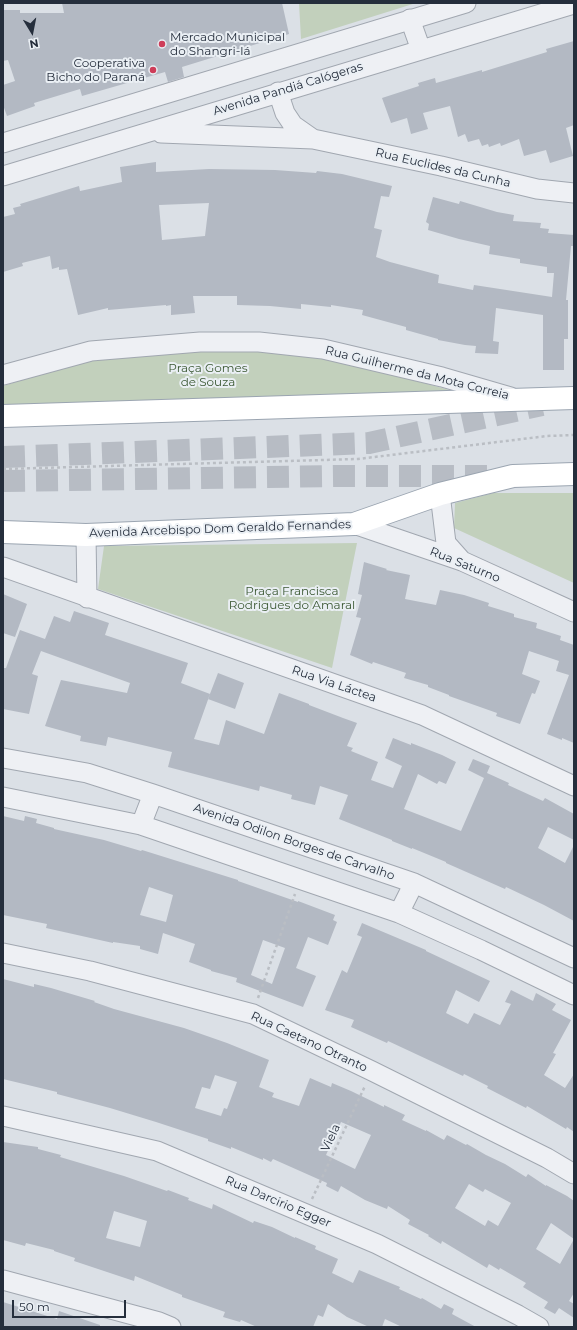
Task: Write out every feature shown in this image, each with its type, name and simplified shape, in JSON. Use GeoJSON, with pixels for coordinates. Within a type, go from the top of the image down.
{"type":"FeatureCollection","features":[{"type":"Feature","properties":{"kind":"main road"},"geometry":{"type":"LineString","coordinates":[[3,416],[574,398]]}},
{"type":"Feature","properties":{"kind":"main road","name":"Avenida Arcebispo Dom Geraldo Fernandes"},"geometry":{"type":"LineString","coordinates":[[3,532],[86,534],[354,524],[440,494],[513,476],[574,474]]}},
{"type":"Feature","properties":{"kind":"street"},"geometry":{"type":"LineString","coordinates":[[3,142],[464,3]]}},
{"type":"Feature","properties":{"kind":"street","name":"Avenida Pandiá Calógeras"},"geometry":{"type":"LineString","coordinates":[[3,176],[574,4]]}},
{"type":"Feature","properties":{"kind":"street"},"geometry":{"type":"LineString","coordinates":[[410,19],[421,50]]}},
{"type":"Feature","properties":{"kind":"street","name":"Rua Euclides da Cunha"},"geometry":{"type":"LineString","coordinates":[[278,92],[285,113],[293,125],[313,139]]}},
{"type":"Feature","properties":{"kind":"street","name":"Rua Euclides da Cunha"},"geometry":{"type":"LineString","coordinates":[[147,132],[313,139],[537,188],[574,193]]}},
{"type":"Feature","properties":{"kind":"street","name":"Rua Guilherme da Mota Correia"},"geometry":{"type":"LineString","coordinates":[[3,375],[91,351],[200,342],[259,342],[323,349],[442,377],[522,400]]}},
{"type":"Feature","properties":{"kind":"street"},"geometry":{"type":"LineString","coordinates":[[440,494],[446,543],[462,561]]}},
{"type":"Feature","properties":{"kind":"street","name":"Rua Saturno"},"geometry":{"type":"LineString","coordinates":[[354,524],[462,561],[574,612]]}},
{"type":"Feature","properties":{"kind":"street"},"geometry":{"type":"LineString","coordinates":[[86,534],[87,598]]}},
{"type":"Feature","properties":{"kind":"street","name":"Rua Via Láctea"},"geometry":{"type":"LineString","coordinates":[[3,567],[87,598],[422,715],[574,786]]}},
{"type":"Feature","properties":{"kind":"street","name":"Avenida Odilon Borges de Carvalho"},"geometry":{"type":"LineString","coordinates":[[3,758],[87,773],[414,883],[574,958]]}},
{"type":"Feature","properties":{"kind":"street"},"geometry":{"type":"LineString","coordinates":[[141,825],[153,794]]}},
{"type":"Feature","properties":{"kind":"street"},"geometry":{"type":"LineString","coordinates":[[3,797],[141,825],[400,913],[574,995]]}},
{"type":"Feature","properties":{"kind":"street"},"geometry":{"type":"LineString","coordinates":[[400,913],[414,883]]}},
{"type":"Feature","properties":{"kind":"street","name":"Rua Caetano Otranto"},"geometry":{"type":"LineString","coordinates":[[3,953],[90,971],[253,1014],[547,1158],[574,1174]]}},
{"type":"Feature","properties":{"kind":"street","name":"Rua Darcirio Egger"},"geometry":{"type":"LineString","coordinates":[[3,1116],[157,1151],[377,1244],[518,1315],[538,1327]]}},
{"type":"Feature","properties":{"kind":"street"},"geometry":{"type":"LineString","coordinates":[[3,1280],[159,1322],[171,1327]]}},
{"type":"Feature","properties":{"kind":"path"},"geometry":{"type":"LineString","coordinates":[[3,469],[358,459],[547,436],[574,435]]}},
{"type":"Feature","properties":{"kind":"path"},"geometry":{"type":"LineString","coordinates":[[253,1014],[300,880]]}},
{"type":"Feature","properties":{"kind":"path","name":"Viela"},"geometry":{"type":"LineString","coordinates":[[305,1214],[372,1071]]}},
{"type":"Feature","properties":{"kind":"green space"},"geometry":{"type":"Polygon","coordinates":[[[299,3],[416,3],[301,39],[299,3]]]}},
{"type":"Feature","properties":{"kind":"green space","name":"Praça Gomes de Souza"},"geometry":{"type":"Polygon","coordinates":[[[210,344],[328,357],[486,400],[3,408],[3,386],[95,357],[210,344]]]}},
{"type":"Feature","properties":{"kind":"green space"},"geometry":{"type":"Polygon","coordinates":[[[493,493],[574,493],[574,583],[454,528],[455,503],[493,493]]]}},
{"type":"Feature","properties":{"kind":"green space","name":"Praça Francisca Rodrigues do Amaral"},"geometry":{"type":"Polygon","coordinates":[[[357,543],[332,668],[98,589],[104,546],[357,543]]]}},
{"type":"Feature","properties":{"kind":"building","name":"Mercado Municipal do Shangri-lá"},"geometry":{"type":"Polygon","coordinates":[[[62,3],[282,3],[289,34],[182,67],[184,77],[168,82],[165,72],[82,96],[80,89],[34,103],[35,106],[7,116],[3,105],[3,85],[15,81],[8,60],[3,61],[3,10],[20,10],[20,13],[64,13],[62,3]]]}},
{"type":"Feature","properties":{"kind":"building"},"geometry":{"type":"Polygon","coordinates":[[[574,41],[574,125],[566,128],[573,156],[550,163],[546,150],[524,156],[519,139],[501,146],[500,143],[489,147],[488,144],[482,146],[479,139],[468,142],[465,134],[458,137],[450,106],[423,113],[428,129],[411,134],[407,118],[391,123],[382,98],[419,86],[418,83],[435,78],[436,83],[482,70],[482,72],[547,52],[546,49],[574,41]]]}},
{"type":"Feature","properties":{"kind":"building"},"geometry":{"type":"Polygon","coordinates":[[[156,162],[156,172],[209,169],[275,170],[316,173],[317,171],[342,174],[392,186],[389,197],[381,196],[374,228],[382,230],[376,257],[439,275],[438,283],[473,290],[474,285],[552,297],[554,273],[547,273],[547,267],[520,263],[520,259],[489,254],[490,246],[428,230],[429,224],[426,222],[433,197],[459,204],[460,201],[497,212],[514,215],[513,221],[541,223],[540,228],[549,229],[548,233],[574,235],[574,246],[571,246],[566,300],[568,300],[568,339],[564,339],[564,370],[543,370],[543,315],[496,308],[493,341],[499,342],[498,354],[475,353],[476,346],[438,340],[406,330],[406,327],[362,315],[363,310],[331,305],[331,307],[301,304],[301,309],[237,305],[237,296],[193,296],[195,313],[171,315],[171,305],[166,305],[108,310],[108,308],[78,315],[67,269],[59,270],[59,267],[52,269],[50,256],[22,263],[23,266],[3,272],[3,217],[15,214],[13,208],[21,206],[20,204],[79,186],[80,191],[122,182],[120,167],[156,162]],[[209,203],[159,205],[162,240],[205,236],[209,203]]]}},
{"type":"Feature","properties":{"kind":"building"},"geometry":{"type":"Polygon","coordinates":[[[364,562],[387,569],[386,570],[410,575],[405,599],[436,605],[440,590],[464,595],[489,603],[488,606],[514,614],[514,617],[537,623],[536,628],[561,636],[560,640],[574,645],[574,743],[547,734],[569,675],[556,671],[559,661],[529,651],[522,674],[540,681],[535,694],[532,693],[520,724],[496,716],[497,713],[449,696],[428,687],[428,685],[404,678],[406,673],[373,662],[372,664],[350,655],[361,618],[356,617],[362,595],[358,594],[364,562]]]}},
{"type":"Feature","properties":{"kind":"building"},"geometry":{"type":"Polygon","coordinates":[[[3,594],[27,604],[15,637],[3,633],[3,594]]]}},
{"type":"Feature","properties":{"kind":"building"},"geometry":{"type":"Polygon","coordinates":[[[74,611],[109,623],[105,635],[188,663],[181,683],[210,694],[194,739],[219,745],[226,720],[264,734],[279,693],[357,723],[347,746],[353,748],[351,751],[378,762],[371,780],[393,788],[402,766],[385,758],[393,738],[411,745],[411,743],[456,762],[446,784],[439,781],[437,784],[418,774],[404,809],[461,831],[484,778],[468,770],[473,759],[490,766],[487,773],[509,783],[508,785],[543,801],[545,798],[574,814],[574,840],[548,827],[538,848],[565,863],[574,845],[574,921],[506,887],[505,889],[446,862],[339,819],[348,795],[320,786],[315,805],[291,799],[292,795],[260,786],[259,791],[168,767],[172,752],[108,737],[106,746],[80,741],[81,736],[45,726],[61,680],[127,693],[130,683],[41,651],[32,674],[38,676],[29,714],[3,709],[3,668],[6,668],[20,630],[45,639],[54,616],[70,622],[74,611]]]}},
{"type":"Feature","properties":{"kind":"building"},"geometry":{"type":"Polygon","coordinates":[[[218,673],[244,683],[235,709],[208,699],[218,673]]]}},
{"type":"Feature","properties":{"kind":"building"},"geometry":{"type":"Polygon","coordinates":[[[3,816],[24,821],[25,816],[37,819],[36,823],[54,829],[104,840],[141,851],[142,850],[238,880],[335,915],[333,920],[337,922],[328,945],[308,937],[296,968],[316,976],[303,1007],[236,982],[237,978],[211,971],[189,962],[195,944],[163,933],[158,954],[140,949],[140,946],[113,943],[46,928],[47,924],[3,915],[3,816]],[[149,887],[140,915],[166,922],[173,895],[149,887]],[[263,940],[251,975],[272,984],[285,948],[263,940]]]}},
{"type":"Feature","properties":{"kind":"building"},"geometry":{"type":"Polygon","coordinates":[[[362,923],[426,950],[490,981],[479,1002],[456,990],[446,1013],[468,1024],[474,1013],[500,1025],[511,1004],[505,1002],[511,990],[533,1001],[536,993],[556,1004],[552,1010],[571,1020],[553,1053],[556,1054],[544,1075],[565,1088],[574,1074],[574,1132],[567,1127],[566,1129],[527,1106],[526,1108],[487,1088],[488,1086],[464,1074],[463,1076],[388,1041],[387,1043],[351,1027],[354,1020],[325,1010],[342,970],[347,973],[362,937],[357,935],[362,923]]]}},
{"type":"Feature","properties":{"kind":"building"},"geometry":{"type":"Polygon","coordinates":[[[3,979],[34,987],[34,984],[51,988],[95,1001],[94,1002],[114,1009],[184,1028],[269,1060],[259,1087],[274,1093],[272,1097],[299,1106],[310,1078],[331,1087],[332,1083],[405,1115],[402,1120],[426,1130],[444,1140],[447,1135],[466,1145],[467,1144],[526,1177],[528,1174],[546,1186],[574,1201],[574,1239],[574,1293],[569,1301],[574,1304],[574,1318],[559,1308],[555,1314],[544,1308],[548,1302],[523,1287],[526,1283],[500,1268],[499,1270],[489,1264],[487,1268],[442,1241],[441,1244],[428,1236],[429,1235],[408,1224],[410,1220],[388,1206],[387,1209],[365,1200],[341,1186],[338,1192],[326,1186],[327,1183],[273,1159],[271,1162],[263,1158],[263,1160],[231,1147],[231,1149],[208,1141],[208,1139],[156,1122],[57,1094],[57,1092],[3,1079],[3,979]],[[215,1075],[210,1089],[202,1087],[195,1108],[221,1116],[224,1108],[227,1109],[237,1082],[215,1075]],[[341,1122],[326,1155],[355,1169],[371,1135],[341,1122]],[[469,1184],[455,1208],[485,1226],[488,1220],[498,1226],[511,1203],[485,1189],[483,1192],[469,1184]],[[551,1223],[536,1249],[560,1264],[574,1239],[551,1223]]]}},
{"type":"Feature","properties":{"kind":"building"},"geometry":{"type":"Polygon","coordinates":[[[3,1142],[38,1147],[38,1149],[61,1155],[60,1157],[124,1176],[167,1191],[168,1190],[189,1198],[188,1200],[212,1209],[213,1204],[253,1223],[254,1221],[272,1227],[316,1246],[315,1249],[338,1259],[332,1273],[353,1283],[359,1270],[400,1287],[399,1289],[421,1299],[422,1298],[441,1309],[444,1304],[454,1309],[452,1314],[476,1327],[402,1327],[385,1319],[382,1327],[369,1327],[347,1317],[328,1304],[323,1317],[318,1315],[313,1327],[257,1327],[241,1320],[240,1322],[223,1317],[225,1312],[182,1297],[182,1295],[135,1276],[134,1281],[74,1261],[75,1258],[54,1250],[26,1243],[25,1246],[3,1240],[3,1142]],[[114,1211],[106,1238],[140,1247],[147,1221],[114,1211]]]}},
{"type":"Feature","properties":{"kind":"building"},"geometry":{"type":"Polygon","coordinates":[[[3,1302],[57,1319],[59,1311],[100,1325],[100,1327],[3,1327],[3,1302]]]}},
{"type":"Feature","properties":{"kind":"tunnel"},"geometry":{"type":"LineString","coordinates":[[3,457],[369,443],[542,405]]}},
{"type":"Feature","properties":{"kind":"tunnel"},"geometry":{"type":"LineString","coordinates":[[3,481],[333,476],[496,476]]}},
{"type":"Feature","properties":{"kind":"place","name":"Mercado Municipal do Shangri-lá"},"geometry":{"type":"Point","coordinates":[162,44]}},
{"type":"Feature","properties":{"kind":"place","name":"Cooperativa Bicho do Paraná"},"geometry":{"type":"Point","coordinates":[153,70]}}]}
